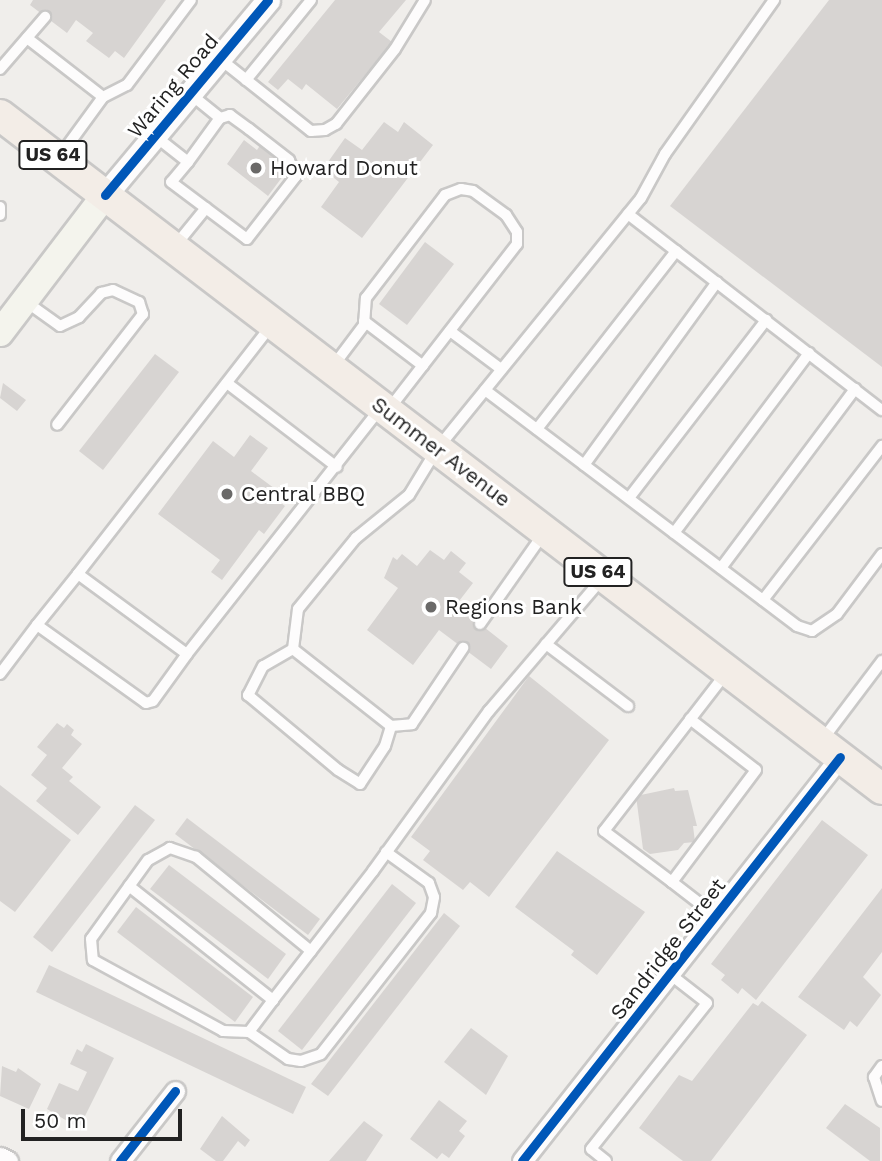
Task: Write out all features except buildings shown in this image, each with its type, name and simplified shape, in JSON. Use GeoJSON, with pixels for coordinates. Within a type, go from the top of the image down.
{"type":"FeatureCollection","features":[{"type":"Feature","properties":{"kind":"main road","name":"Summer Avenue"},"geometry":{"type":"LineString","coordinates":[[0,115],[882,789]]}},
{"type":"Feature","properties":{"kind":"main road","name":"Waring Road"},"geometry":{"type":"LineString","coordinates":[[0,333],[106,195]]}},
{"type":"Feature","properties":{"kind":"street","name":"Waring Road"},"geometry":{"type":"LineString","coordinates":[[106,195],[268,0]]}},
{"type":"Feature","properties":{"kind":"street","name":"Sandridge Street"},"geometry":{"type":"LineString","coordinates":[[522,1161],[717,916],[830,750]]}},
{"type":"Feature","properties":{"kind":"street"},"geometry":{"type":"LineString","coordinates":[[120,1161],[174,1091]]}},
{"type":"Feature","properties":{"kind":"street"},"geometry":{"type":"LineString","coordinates":[[0,1157],[8,1161]]}},
{"type":"Feature","properties":{"kind":"lane"},"geometry":{"type":"LineString","coordinates":[[58,159],[103,97],[127,85],[191,0]]}},
{"type":"Feature","properties":{"kind":"lane"},"geometry":{"type":"LineString","coordinates":[[246,80],[311,0]]}},
{"type":"Feature","properties":{"kind":"lane"},"geometry":{"type":"LineString","coordinates":[[219,59],[311,131],[325,131],[336,124],[395,50],[425,0]]}},
{"type":"Feature","properties":{"kind":"lane"},"geometry":{"type":"LineString","coordinates":[[391,726],[385,746],[360,784],[338,770],[248,695],[263,666],[292,649],[299,609],[355,538],[409,495],[437,449],[628,214],[774,0]]}},
{"type":"Feature","properties":{"kind":"lane"},"geometry":{"type":"LineString","coordinates":[[0,69],[45,17]]}},
{"type":"Feature","properties":{"kind":"lane"},"geometry":{"type":"LineString","coordinates":[[27,38],[103,97]]}},
{"type":"Feature","properties":{"kind":"lane"},"geometry":{"type":"LineString","coordinates":[[190,94],[220,118]]}},
{"type":"Feature","properties":{"kind":"lane"},"geometry":{"type":"LineString","coordinates":[[230,115],[249,129],[289,160],[296,176],[247,239],[171,182],[220,118],[230,115]]}},
{"type":"Feature","properties":{"kind":"lane"},"geometry":{"type":"LineString","coordinates":[[155,136],[188,162]]}},
{"type":"Feature","properties":{"kind":"lane"},"geometry":{"type":"LineString","coordinates":[[37,625],[146,703],[153,701],[187,654],[337,467],[423,366],[517,244],[517,232],[506,215],[473,191],[452,192],[440,200],[366,298],[364,321],[331,368]]}},
{"type":"Feature","properties":{"kind":"lane"},"geometry":{"type":"LineString","coordinates":[[0,207],[0,215]]}},
{"type":"Feature","properties":{"kind":"lane"},"geometry":{"type":"LineString","coordinates":[[174,248],[205,208]]}},
{"type":"Feature","properties":{"kind":"lane"},"geometry":{"type":"LineString","coordinates":[[628,214],[882,410]]}},
{"type":"Feature","properties":{"kind":"lane"},"geometry":{"type":"LineString","coordinates":[[537,429],[676,251]]}},
{"type":"Feature","properties":{"kind":"lane"},"geometry":{"type":"LineString","coordinates":[[584,465],[717,282]]}},
{"type":"Feature","properties":{"kind":"lane"},"geometry":{"type":"LineString","coordinates":[[25,300],[60,326],[79,317],[101,293],[113,290],[139,302],[143,314],[57,425]]}},
{"type":"Feature","properties":{"kind":"lane"},"geometry":{"type":"LineString","coordinates":[[629,498],[766,320]]}},
{"type":"Feature","properties":{"kind":"lane"},"geometry":{"type":"LineString","coordinates":[[364,321],[423,366]]}},
{"type":"Feature","properties":{"kind":"lane"},"geometry":{"type":"LineString","coordinates":[[0,674],[273,324]]}},
{"type":"Feature","properties":{"kind":"lane"},"geometry":{"type":"LineString","coordinates":[[450,331],[501,369]]}},
{"type":"Feature","properties":{"kind":"lane"},"geometry":{"type":"LineString","coordinates":[[674,533],[809,353]]}},
{"type":"Feature","properties":{"kind":"lane"},"geometry":{"type":"LineString","coordinates":[[227,383],[337,467]]}},
{"type":"Feature","properties":{"kind":"lane"},"geometry":{"type":"LineString","coordinates":[[721,568],[855,389]]}},
{"type":"Feature","properties":{"kind":"lane"},"geometry":{"type":"LineString","coordinates":[[485,390],[797,626],[812,631],[837,614],[882,554]]}},
{"type":"Feature","properties":{"kind":"lane"},"geometry":{"type":"LineString","coordinates":[[763,600],[882,446]]}},
{"type":"Feature","properties":{"kind":"lane"},"geometry":{"type":"LineString","coordinates":[[480,624],[545,531]]}},
{"type":"Feature","properties":{"kind":"lane"},"geometry":{"type":"LineString","coordinates":[[78,574],[187,654]]}},
{"type":"Feature","properties":{"kind":"lane"},"geometry":{"type":"LineString","coordinates":[[249,1031],[489,712],[604,576]]}},
{"type":"Feature","properties":{"kind":"lane"},"geometry":{"type":"LineString","coordinates":[[546,645],[628,706]]}},
{"type":"Feature","properties":{"kind":"lane"},"geometry":{"type":"LineString","coordinates":[[292,649],[391,726],[412,724],[463,648]]}},
{"type":"Feature","properties":{"kind":"lane"},"geometry":{"type":"LineString","coordinates":[[830,750],[882,662]]}},
{"type":"Feature","properties":{"kind":"lane"},"geometry":{"type":"LineString","coordinates":[[717,916],[604,831],[727,671]]}},
{"type":"Feature","properties":{"kind":"lane"},"geometry":{"type":"LineString","coordinates":[[671,882],[755,770],[690,719]]}},
{"type":"Feature","properties":{"kind":"lane"},"geometry":{"type":"LineString","coordinates":[[311,951],[196,856],[170,848],[148,860],[91,939],[93,960],[223,1031],[249,1031],[288,1059],[301,1061],[321,1054],[431,913],[434,898],[429,883],[386,852]]}},
{"type":"Feature","properties":{"kind":"lane"},"geometry":{"type":"LineString","coordinates":[[130,886],[273,1000]]}},
{"type":"Feature","properties":{"kind":"lane"},"geometry":{"type":"LineString","coordinates":[[606,1161],[591,1149],[707,1003],[671,975]]}},
{"type":"Feature","properties":{"kind":"lane"},"geometry":{"type":"LineString","coordinates":[[882,1066],[874,1077],[882,1101]]}},
{"type":"Feature","properties":{"kind":"cycle path"},"geometry":{"type":"LineString","coordinates":[[105,195],[268,0]]}},
{"type":"Feature","properties":{"kind":"cycle path"},"geometry":{"type":"LineString","coordinates":[[522,1161],[840,757]]}},
{"type":"Feature","properties":{"kind":"cycle path"},"geometry":{"type":"LineString","coordinates":[[120,1161],[175,1091]]}},
{"type":"Feature","properties":{"kind":"place","name":"Howard Donut"},"geometry":{"type":"Point","coordinates":[256,168]}},
{"type":"Feature","properties":{"kind":"place","name":"Central BBQ"},"geometry":{"type":"Point","coordinates":[227,494]}},
{"type":"Feature","properties":{"kind":"place","name":"Regions Bank"},"geometry":{"type":"Point","coordinates":[431,607]}}]}
